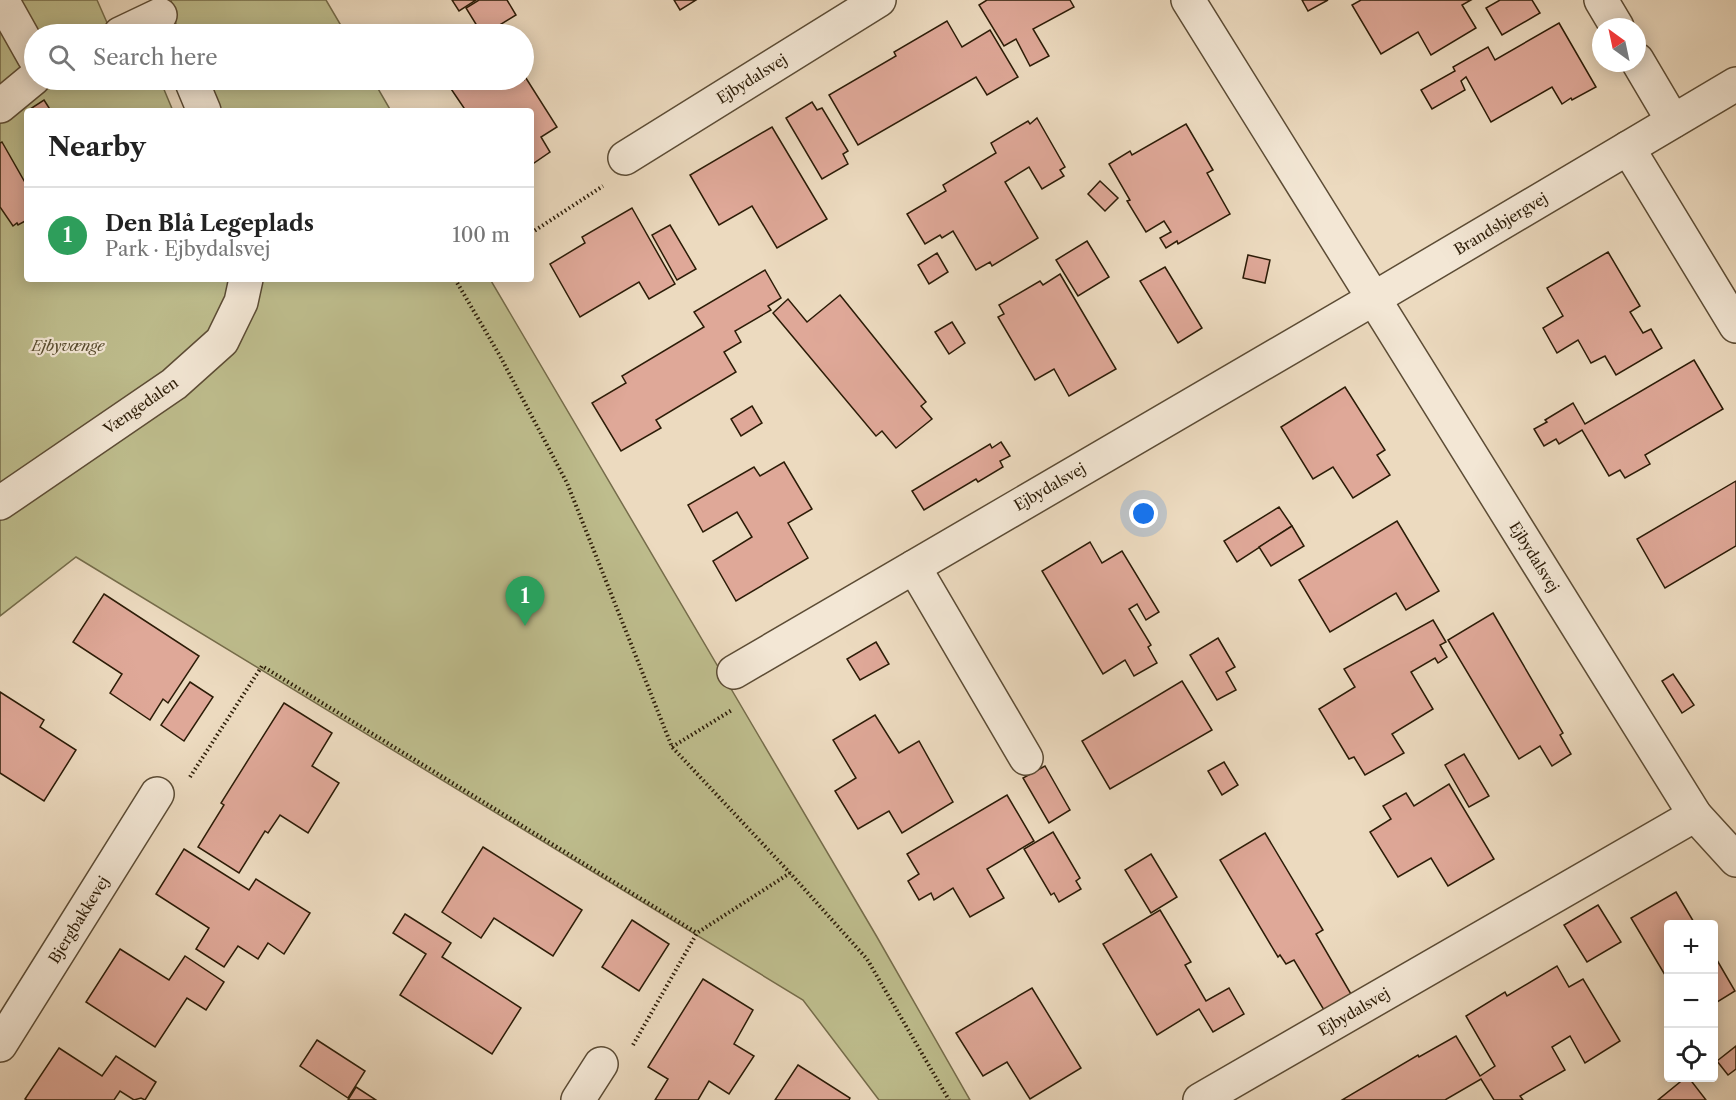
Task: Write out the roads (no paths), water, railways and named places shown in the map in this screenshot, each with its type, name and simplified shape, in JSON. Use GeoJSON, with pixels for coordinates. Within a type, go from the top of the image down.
{"type":"FeatureCollection","features":[{"type":"Feature","properties":{"kind":"street"},"geometry":{"type":"LineString","coordinates":[[2,0],[24,39]]}},
{"type":"Feature","properties":{"kind":"street","name":"Ejbydalsvej"},"geometry":{"type":"LineString","coordinates":[[625,158],[879,0]]}},
{"type":"Feature","properties":{"kind":"street","name":"Ejbydalsvej"},"geometry":{"type":"LineString","coordinates":[[1188,0],[1695,815],[1736,860]]}},
{"type":"Feature","properties":{"kind":"street"},"geometry":{"type":"LineString","coordinates":[[1601,0],[1612,18]]}},
{"type":"Feature","properties":{"kind":"street"},"geometry":{"type":"LineString","coordinates":[[143,24],[161,16]]}},
{"type":"Feature","properties":{"kind":"street"},"geometry":{"type":"LineString","coordinates":[[1644,72],[1673,121]]}},
{"type":"Feature","properties":{"kind":"street","name":"Brandsbjergvej"},"geometry":{"type":"LineString","coordinates":[[1373,299],[1736,84]]}},
{"type":"Feature","properties":{"kind":"street"},"geometry":{"type":"LineString","coordinates":[[0,106],[24,86]]}},
{"type":"Feature","properties":{"kind":"street"},"geometry":{"type":"LineString","coordinates":[[195,90],[203,108]]}},
{"type":"Feature","properties":{"kind":"street"},"geometry":{"type":"LineString","coordinates":[[1628,148],[1736,326]]}},
{"type":"Feature","properties":{"kind":"street","name":"Vængedalen"},"geometry":{"type":"LineString","coordinates":[[0,503],[174,384],[222,341],[241,302],[245,282]]}},
{"type":"Feature","properties":{"kind":"street","name":"Ejbydalsvej"},"geometry":{"type":"LineString","coordinates":[[734,672],[1373,299]]}},
{"type":"Feature","properties":{"kind":"street"},"geometry":{"type":"LineString","coordinates":[[914,567],[1026,759]]}},
{"type":"Feature","properties":{"kind":"street","name":"Bjergbakkevej"},"geometry":{"type":"LineString","coordinates":[[0,1046],[158,794]]}},
{"type":"Feature","properties":{"kind":"street","name":"Ejbydalsvej"},"geometry":{"type":"LineString","coordinates":[[1200,1100],[1695,815]]}},
{"type":"Feature","properties":{"kind":"street"},"geometry":{"type":"LineString","coordinates":[[578,1100],[601,1064]]}},
{"type":"Feature","properties":{"kind":"place","name":"Den Blå Legeplads"},"geometry":{"type":"Point","coordinates":[525,626]}},
{"type":"Feature","properties":{"kind":"park label","name":"Ejbyvænge"},"geometry":{"type":"Point","coordinates":[68,346]}}]}
